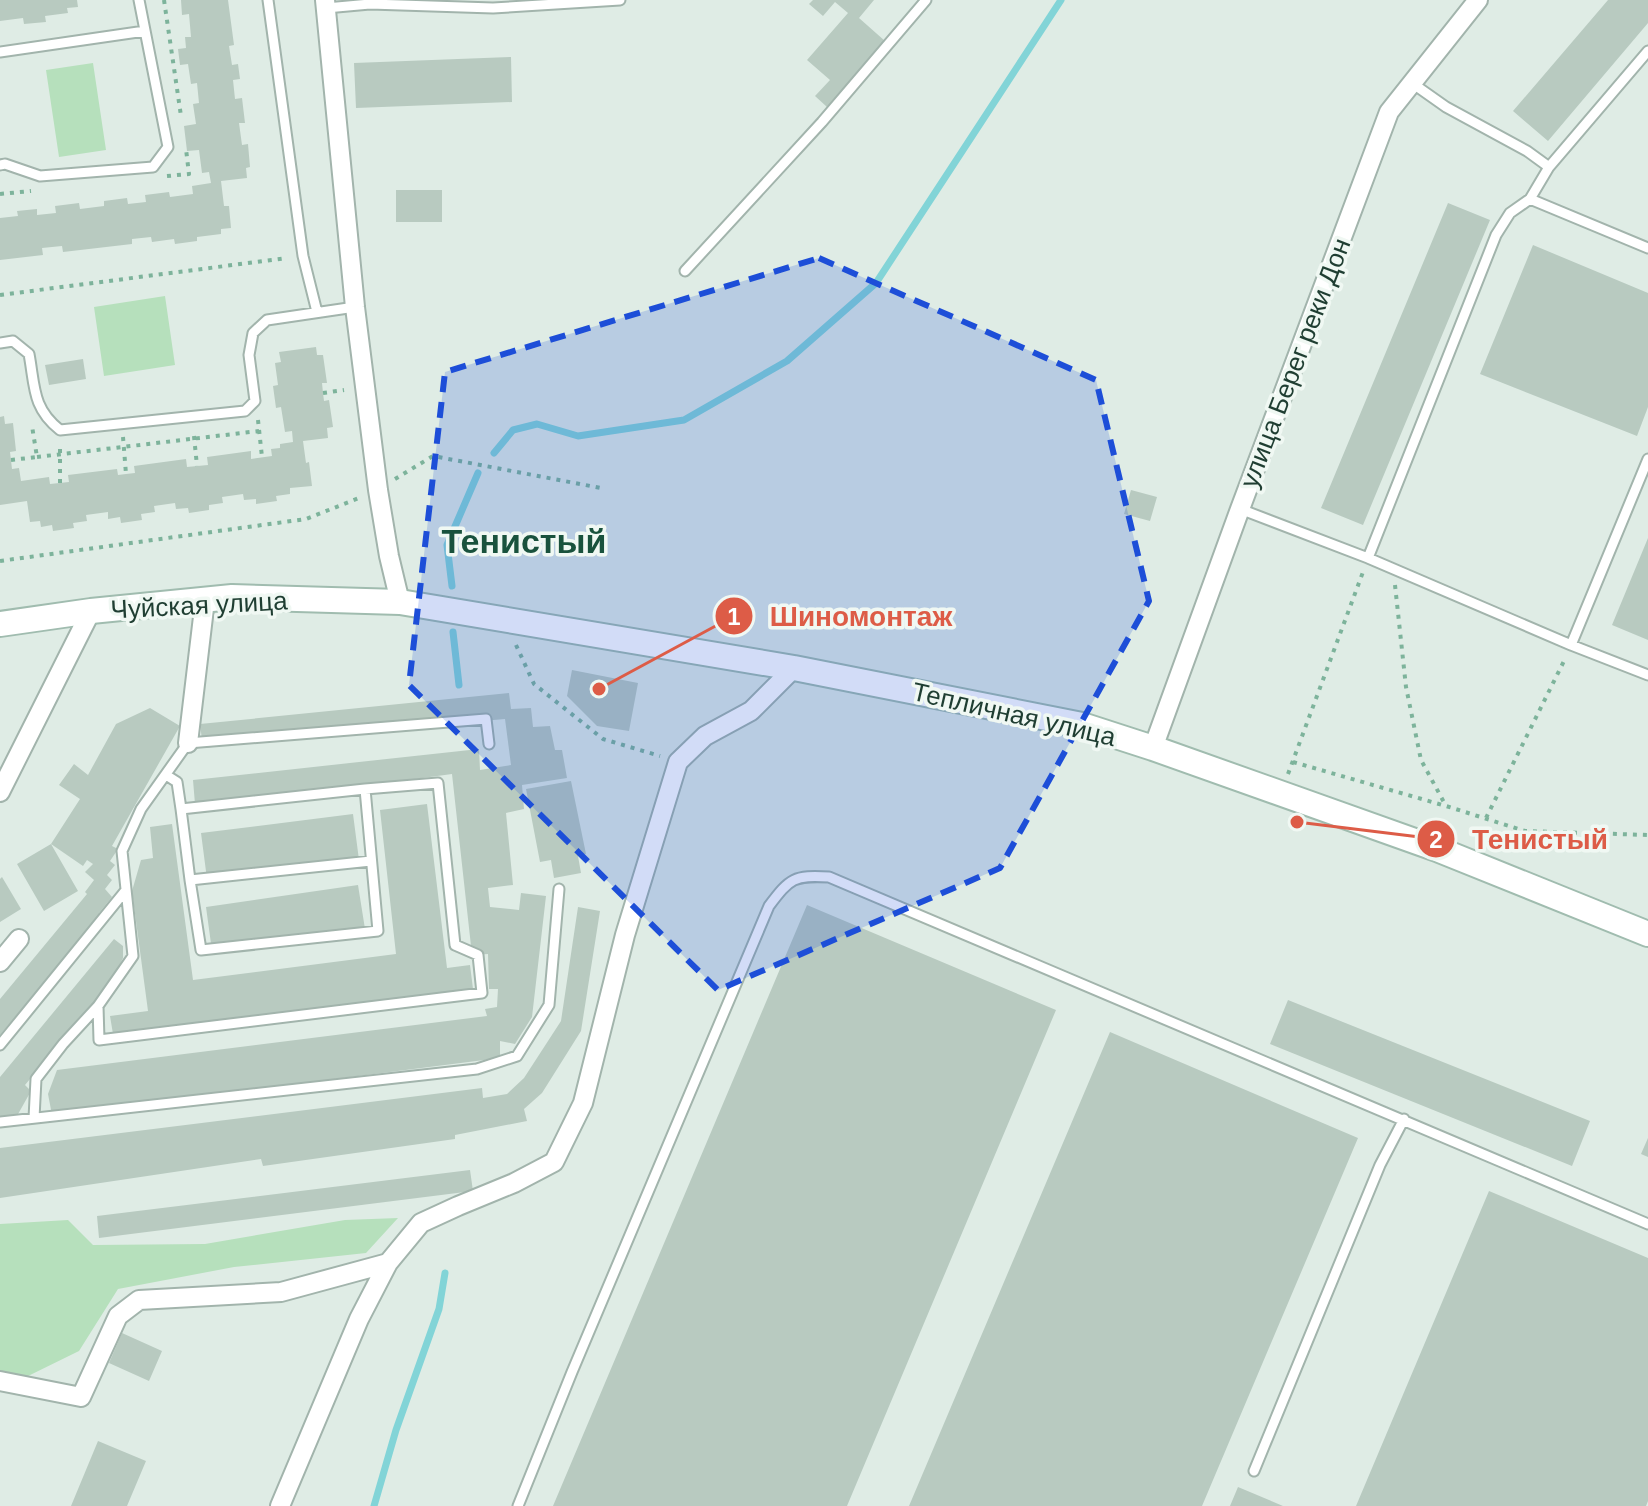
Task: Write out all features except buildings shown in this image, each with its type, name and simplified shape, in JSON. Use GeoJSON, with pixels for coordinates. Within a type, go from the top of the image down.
{"type":"FeatureCollection","features":[{"type":"Feature","properties":{"kind":"street","name":"улица Берег реки Дон"},"geometry":{"type":"LineString","coordinates":[[1153,748],[1389,112],[1478,0]]}},
{"type":"Feature","properties":{"kind":"street"},"geometry":{"type":"LineString","coordinates":[[325,4],[355,307],[378,490],[400,602]]}},
{"type":"Feature","properties":{"kind":"street","name":"Чуйская улица"},"geometry":{"type":"LineString","coordinates":[[0,624],[232,597],[400,602]]}},
{"type":"Feature","properties":{"kind":"street"},"geometry":{"type":"LineString","coordinates":[[188,743],[205,600]]}},
{"type":"Feature","properties":{"kind":"street","name":"Тепличная улица"},"geometry":{"type":"LineString","coordinates":[[400,602],[794,668],[1082,725],[1437,849],[1648,934]]}},
{"type":"Feature","properties":{"kind":"street"},"geometry":{"type":"LineString","coordinates":[[0,792],[91,611]]}},
{"type":"Feature","properties":{"kind":"street"},"geometry":{"type":"LineString","coordinates":[[280,1506],[359,1319],[388,1263],[421,1223],[514,1183],[554,1162],[583,1103],[625,935],[678,762],[705,736],[751,711],[794,668]]}},
{"type":"Feature","properties":{"kind":"street"},"geometry":{"type":"LineString","coordinates":[[0,962],[19,939]]}},
{"type":"Feature","properties":{"kind":"street"},"geometry":{"type":"LineString","coordinates":[[0,1381],[81,1397],[118,1316],[139,1300],[281,1292],[388,1263]]}},
{"type":"Feature","properties":{"kind":"lane"},"geometry":{"type":"LineString","coordinates":[[0,165],[40,176],[153,167],[168,147],[139,0]]}},
{"type":"Feature","properties":{"kind":"lane"},"geometry":{"type":"LineString","coordinates":[[268,0],[303,256],[317,312]]}},
{"type":"Feature","properties":{"kind":"lane"},"geometry":{"type":"LineString","coordinates":[[325,4],[493,8],[620,0]]}},
{"type":"Feature","properties":{"kind":"lane"},"geometry":{"type":"LineString","coordinates":[[685,271],[822,122],[926,0]]}},
{"type":"Feature","properties":{"kind":"lane"},"geometry":{"type":"LineString","coordinates":[[0,52],[145,31]]}},
{"type":"Feature","properties":{"kind":"lane"},"geometry":{"type":"LineString","coordinates":[[1368,558],[1496,235],[1510,213],[1530,199],[1549,167],[1648,51]]}},
{"type":"Feature","properties":{"kind":"lane"},"geometry":{"type":"LineString","coordinates":[[1412,82],[1446,107],[1527,151],[1549,167]]}},
{"type":"Feature","properties":{"kind":"lane"},"geometry":{"type":"LineString","coordinates":[[1530,199],[1648,248]]}},
{"type":"Feature","properties":{"kind":"lane"},"geometry":{"type":"LineString","coordinates":[[0,343],[13,341],[29,354],[38,404],[48,420],[60,430],[121,424],[245,411],[255,401],[249,355],[253,333],[267,320],[355,307]]}},
{"type":"Feature","properties":{"kind":"lane"},"geometry":{"type":"LineString","coordinates":[[1571,645],[1648,459]]}},
{"type":"Feature","properties":{"kind":"lane"},"geometry":{"type":"LineString","coordinates":[[1240,509],[1368,558],[1648,675]]}},
{"type":"Feature","properties":{"kind":"lane"},"geometry":{"type":"LineString","coordinates":[[34,1118],[36,1079],[98,1006],[133,956],[122,851],[141,809],[188,743],[486,719],[489,744]]}},
{"type":"Feature","properties":{"kind":"lane"},"geometry":{"type":"LineString","coordinates":[[166,775],[177,782],[201,950],[378,931],[365,789]]}},
{"type":"Feature","properties":{"kind":"lane"},"geometry":{"type":"LineString","coordinates":[[98,1006],[99,1040],[482,993],[478,955],[455,945],[438,783],[181,809]]}},
{"type":"Feature","properties":{"kind":"lane"},"geometry":{"type":"LineString","coordinates":[[190,880],[371,861]]}},
{"type":"Feature","properties":{"kind":"lane"},"geometry":{"type":"LineString","coordinates":[[518,1506],[584,1342],[769,906],[786,884],[807,876],[829,877],[1648,1224]]}},
{"type":"Feature","properties":{"kind":"lane"},"geometry":{"type":"LineString","coordinates":[[0,1122],[477,1069],[517,1056],[549,1005],[559,889]]}},
{"type":"Feature","properties":{"kind":"lane"},"geometry":{"type":"LineString","coordinates":[[0,1045],[126,890]]}},
{"type":"Feature","properties":{"kind":"lane"},"geometry":{"type":"LineString","coordinates":[[1254,1471],[1380,1165],[1404,1119]]}},
{"type":"Feature","properties":{"kind":"path"},"geometry":{"type":"LineString","coordinates":[[164,0],[182,126]]}},
{"type":"Feature","properties":{"kind":"path"},"geometry":{"type":"LineString","coordinates":[[158,177],[189,174],[185,142]]}},
{"type":"Feature","properties":{"kind":"path"},"geometry":{"type":"LineString","coordinates":[[0,194],[32,191]]}},
{"type":"Feature","properties":{"kind":"path"},"geometry":{"type":"LineString","coordinates":[[0,295],[303,256]]}},
{"type":"Feature","properties":{"kind":"path"},"geometry":{"type":"LineString","coordinates":[[255,401],[262,457]]}},
{"type":"Feature","properties":{"kind":"path"},"geometry":{"type":"LineString","coordinates":[[191,416],[197,466]]}},
{"type":"Feature","properties":{"kind":"path"},"geometry":{"type":"LineString","coordinates":[[121,424],[126,474]]}},
{"type":"Feature","properties":{"kind":"path"},"geometry":{"type":"LineString","coordinates":[[60,430],[60,483]]}},
{"type":"Feature","properties":{"kind":"path"},"geometry":{"type":"LineString","coordinates":[[37,457],[259,431]]}},
{"type":"Feature","properties":{"kind":"path"},"geometry":{"type":"LineString","coordinates":[[0,561],[306,519],[378,490],[433,456],[601,488]]}},
{"type":"Feature","properties":{"kind":"path"},"geometry":{"type":"LineString","coordinates":[[1280,795],[1368,558],[1395,585],[1406,687],[1421,760],[1446,806]]}},
{"type":"Feature","properties":{"kind":"path"},"geometry":{"type":"LineString","coordinates":[[503,618],[534,684],[603,739],[678,762]]}},
{"type":"Feature","properties":{"kind":"path"},"geometry":{"type":"LineString","coordinates":[[1486,818],[1571,645]]}},
{"type":"Feature","properties":{"kind":"path"},"geometry":{"type":"LineString","coordinates":[[1293,762],[1525,831],[1648,835]]}},
{"type":"Feature","properties":{"kind":"highlighted area"},"geometry":{"type":"Polygon","coordinates":[[[819,258],[1096,380],[1149,601],[1000,868],[718,990],[409,685],[445,372],[819,258]]]}},
{"type":"Feature","properties":{"kind":"green space"},"geometry":{"type":"Polygon","coordinates":[[[93,63],[106,150],[59,157],[46,70],[93,63]]]}},
{"type":"Feature","properties":{"kind":"green space"},"geometry":{"type":"Polygon","coordinates":[[[165,296],[175,365],[104,376],[94,307],[165,296]]]}},
{"type":"Feature","properties":{"kind":"green space"},"geometry":{"type":"Polygon","coordinates":[[[398,1218],[366,1253],[234,1267],[118,1289],[79,1351],[24,1378],[0,1373],[0,1224],[68,1220],[93,1245],[205,1244],[345,1220],[398,1218]]]}},
{"type":"Feature","properties":{"kind":"waterway"},"geometry":{"type":"LineString","coordinates":[[494,453],[513,430],[537,424],[578,436],[684,420],[787,361],[876,283],[1061,0]]}},
{"type":"Feature","properties":{"kind":"waterway"},"geometry":{"type":"LineString","coordinates":[[452,586],[447,545],[478,473]]}},
{"type":"Feature","properties":{"kind":"waterway"},"geometry":{"type":"LineString","coordinates":[[453,632],[459,685]]}},
{"type":"Feature","properties":{"kind":"waterway"},"geometry":{"type":"LineString","coordinates":[[374,1506],[396,1430],[439,1309],[445,1273]]}},
{"type":"Feature","properties":{"kind":"place","name":"Шиномонтаж"},"geometry":{"type":"Point","coordinates":[599,689]}},
{"type":"Feature","properties":{"kind":"place","name":"Тенистый"},"geometry":{"type":"Point","coordinates":[1297,822]}},
{"type":"Feature","properties":{"kind":"district","name":"Тенистый"},"geometry":{"type":"Point","coordinates":[524,541]}}]}
